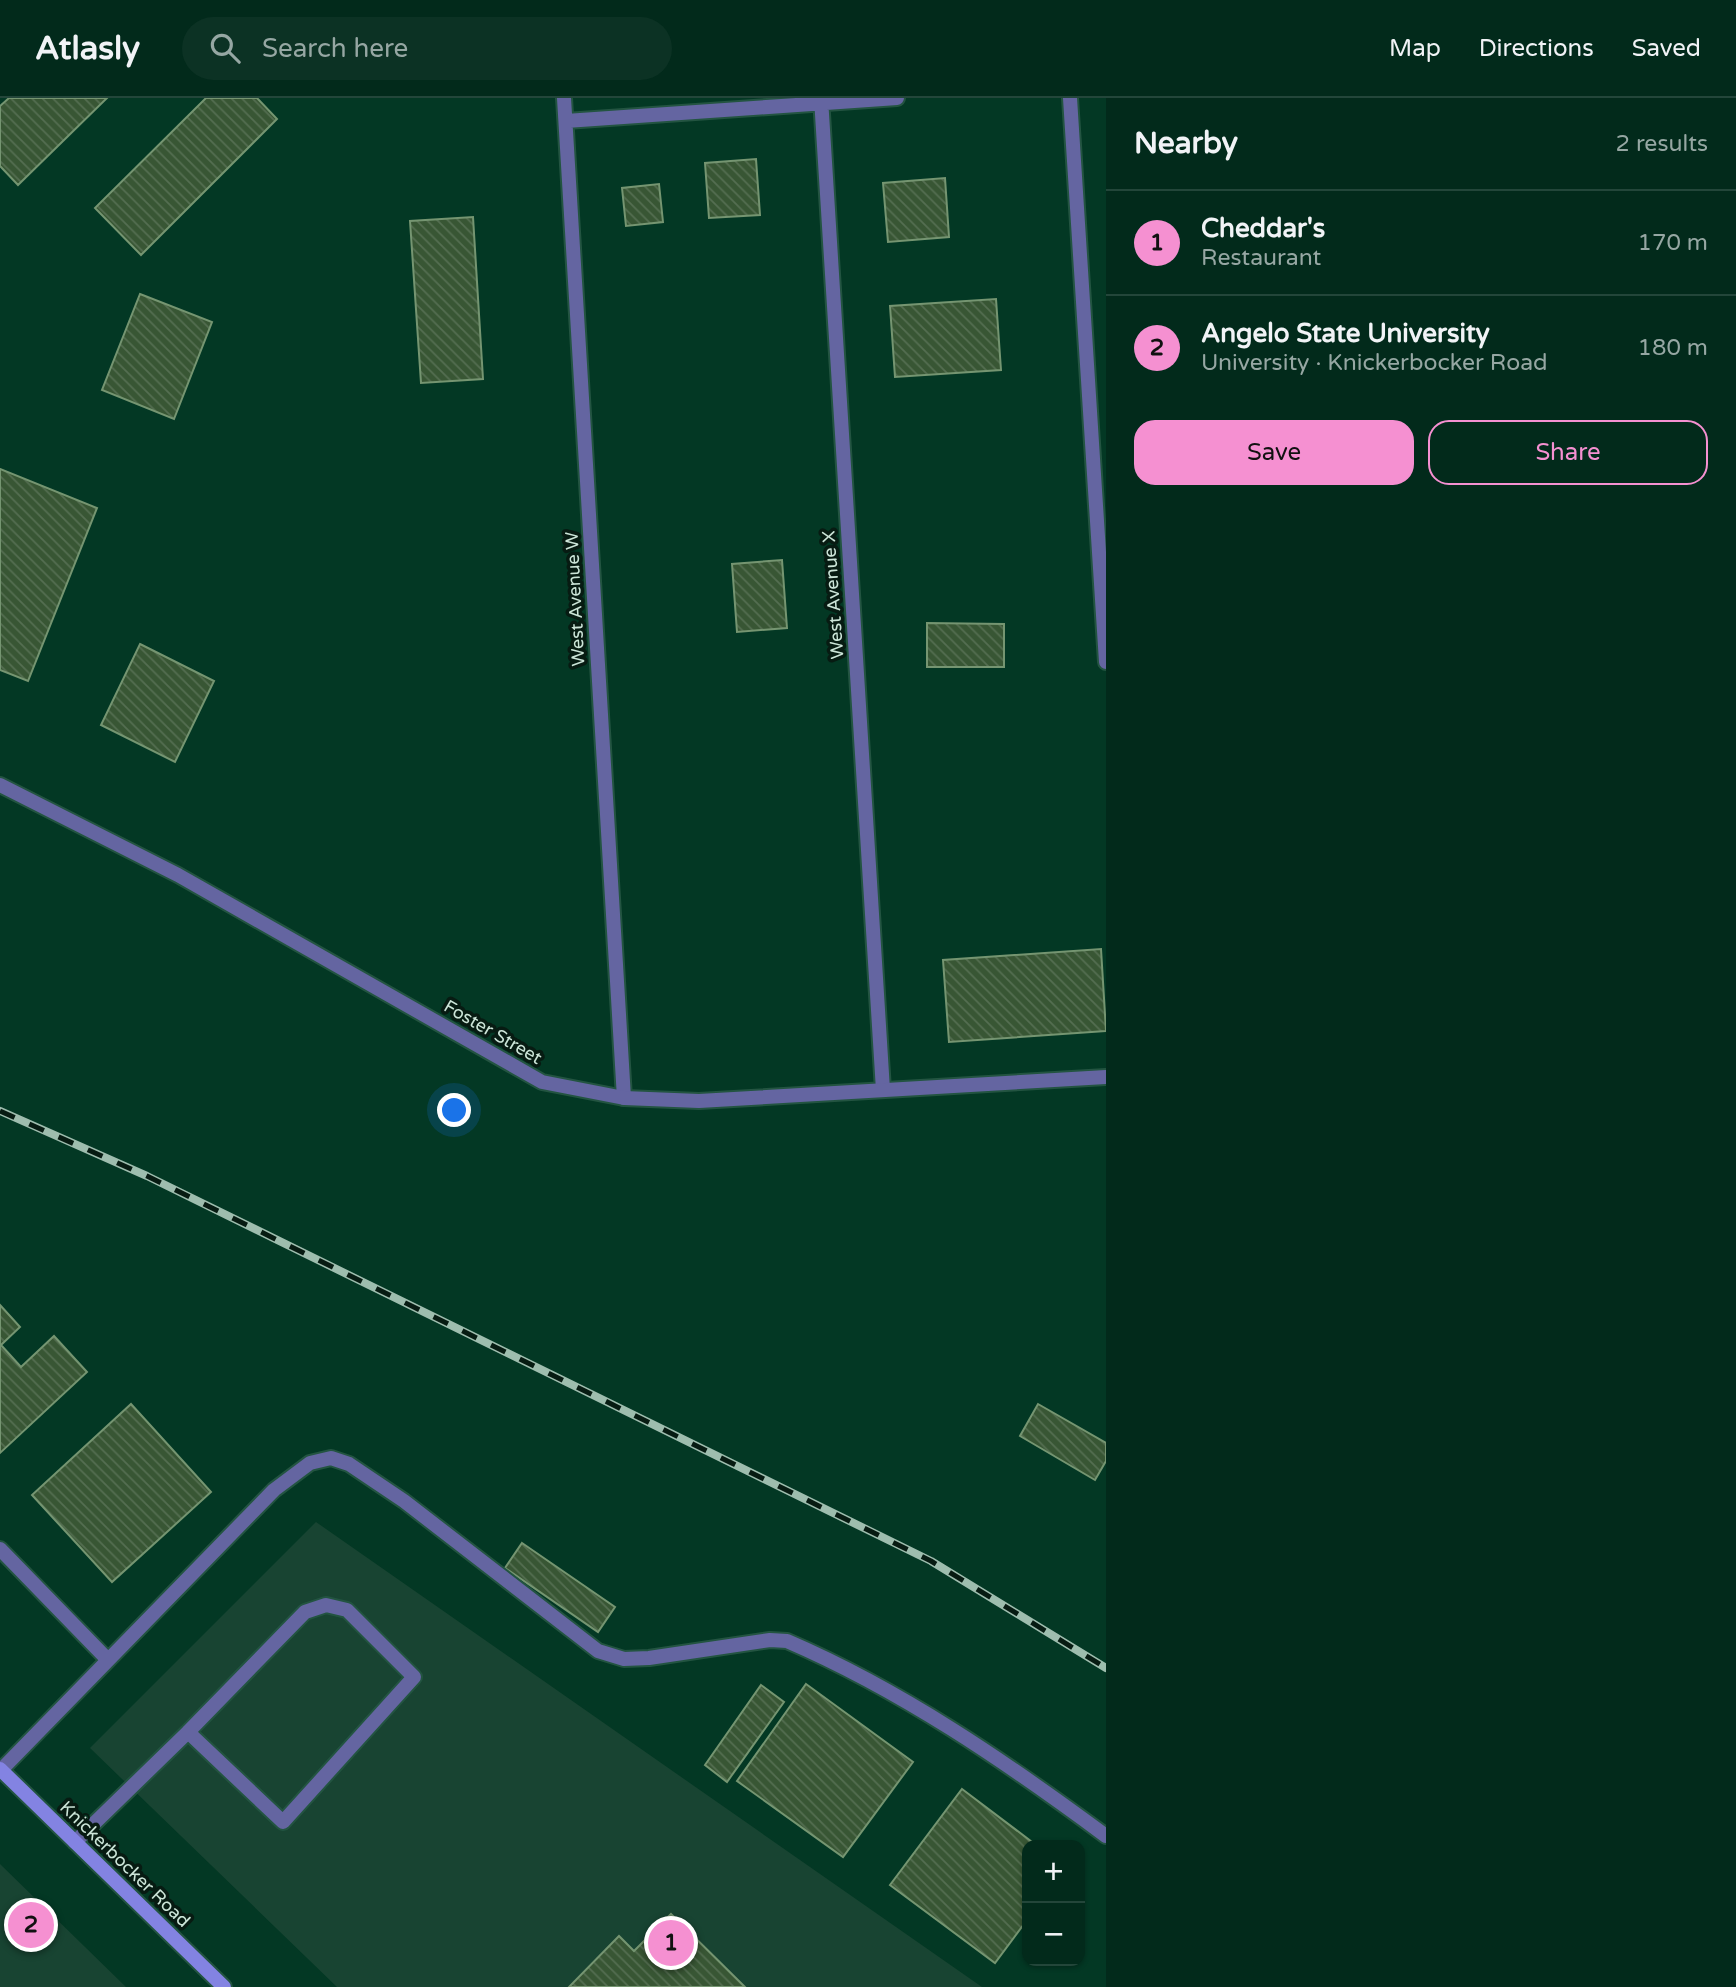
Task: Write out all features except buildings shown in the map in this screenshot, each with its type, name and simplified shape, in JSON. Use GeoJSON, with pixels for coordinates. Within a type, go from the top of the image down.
{"type":"FeatureCollection","features":[{"type":"Feature","properties":{"kind":"main road","name":"Knickerbocker Road"},"geometry":{"type":"LineString","coordinates":[[1,1770],[224,1987]]}},
{"type":"Feature","properties":{"kind":"street","name":"West Avenue W"},"geometry":{"type":"LineString","coordinates":[[564,98],[624,1098]]}},
{"type":"Feature","properties":{"kind":"street"},"geometry":{"type":"LineString","coordinates":[[566,121],[821,101],[897,98]]}},
{"type":"Feature","properties":{"kind":"street"},"geometry":{"type":"LineString","coordinates":[[1070,98],[1106,662]]}},
{"type":"Feature","properties":{"kind":"street","name":"West Avenue X"},"geometry":{"type":"LineString","coordinates":[[821,101],[883,1090]]}},
{"type":"Feature","properties":{"kind":"street","name":"Foster Street"},"geometry":{"type":"LineString","coordinates":[[0,785],[178,875],[542,1082],[624,1098],[699,1101],[1106,1077]]}},
{"type":"Feature","properties":{"kind":"street"},"geometry":{"type":"LineString","coordinates":[[1,1770],[274,1490],[310,1463],[331,1458],[349,1464],[404,1501],[598,1651],[624,1659],[649,1658],[770,1640],[787,1641],[897,1695],[1054,1797],[1106,1836]]}},
{"type":"Feature","properties":{"kind":"street"},"geometry":{"type":"LineString","coordinates":[[0,1549],[108,1660]]}},
{"type":"Feature","properties":{"kind":"street"},"geometry":{"type":"LineString","coordinates":[[75,1842],[188,1732],[305,1612],[326,1605],[347,1610],[414,1677],[282,1822],[188,1732]]}},
{"type":"Feature","properties":{"kind":"shaded area"},"geometry":{"type":"Polygon","coordinates":[[[316,1522],[982,1987],[337,1987],[90,1748],[316,1522]]]}},
{"type":"Feature","properties":{"kind":"shaded area"},"geometry":{"type":"Polygon","coordinates":[[[0,1864],[126,1987],[0,1987],[0,1864]]]}},
{"type":"Feature","properties":{"kind":"railway"},"geometry":{"type":"LineString","coordinates":[[0,1111],[147,1176],[931,1561],[1106,1668]]}},
{"type":"Feature","properties":{"kind":"place","name":"Angelo State University"},"geometry":{"type":"Point","coordinates":[31,1925]}},
{"type":"Feature","properties":{"kind":"place","name":"Cheddar's"},"geometry":{"type":"Point","coordinates":[671,1943]}}]}
